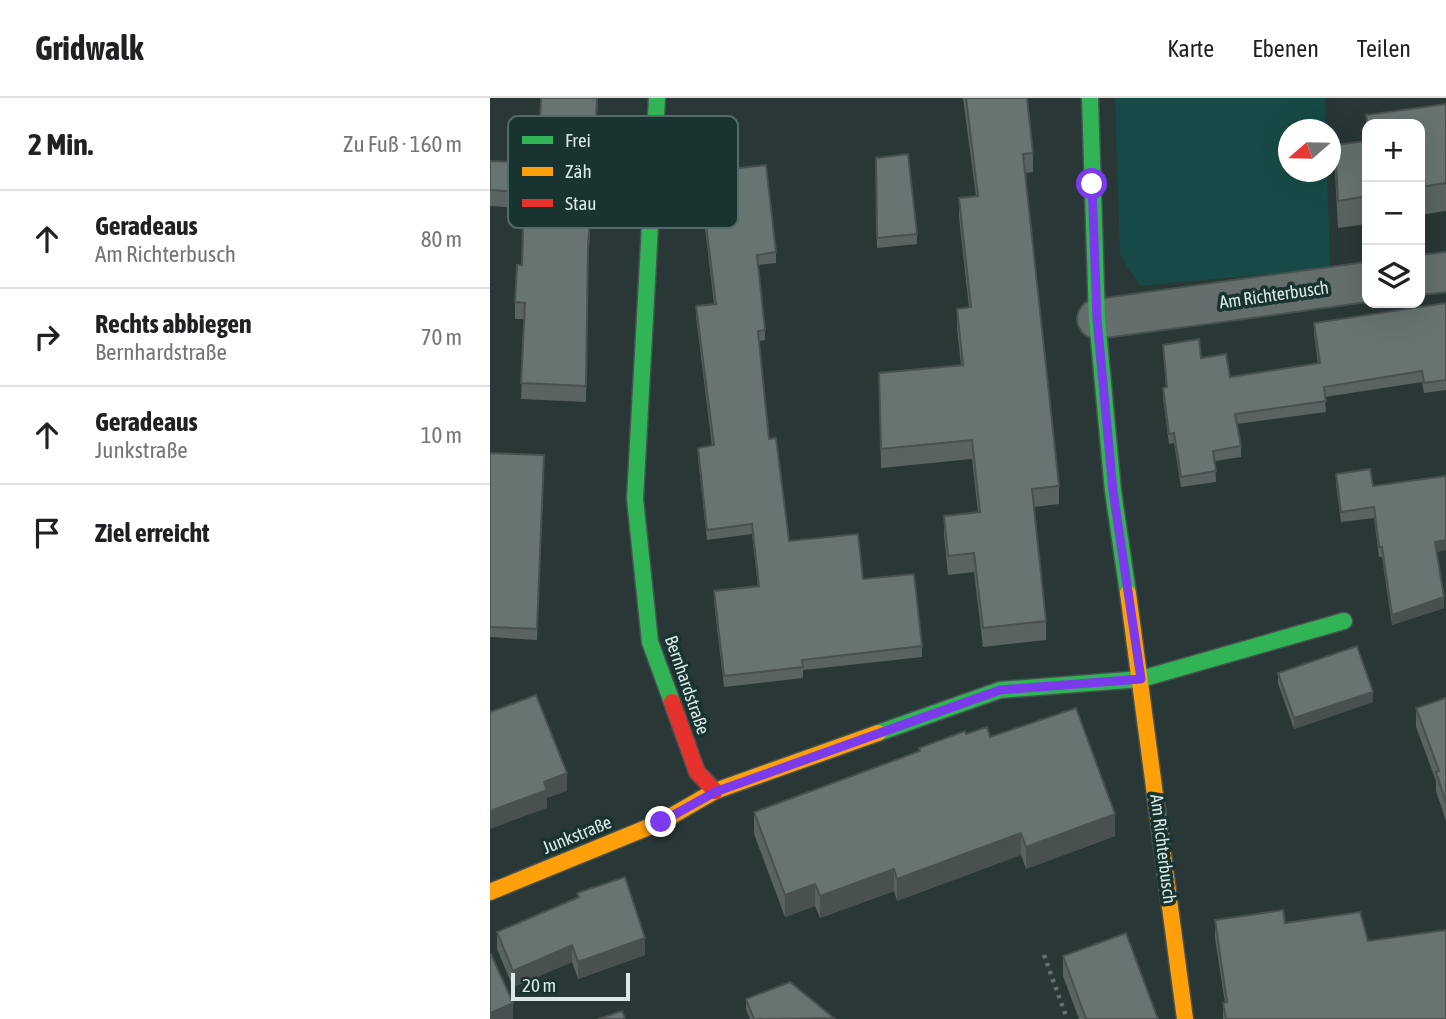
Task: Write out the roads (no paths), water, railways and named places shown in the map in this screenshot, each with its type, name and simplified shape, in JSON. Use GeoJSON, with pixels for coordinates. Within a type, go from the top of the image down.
{"type":"FeatureCollection","features":[{"type":"Feature","properties":{"kind":"street","name":"Bernhardstraße"},"geometry":{"type":"LineString","coordinates":[[656,116],[657,98]]}},
{"type":"Feature","properties":{"kind":"street","name":"Am Richterbusch"},"geometry":{"type":"LineString","coordinates":[[1090,98],[1097,319],[1113,491],[1141,679],[1185,1019]]}},
{"type":"Feature","properties":{"kind":"street","name":"Bernhardstraße"},"geometry":{"type":"LineString","coordinates":[[650,228],[635,499],[650,642],[697,772],[715,792]]}},
{"type":"Feature","properties":{"kind":"street"},"geometry":{"type":"LineString","coordinates":[[1425,274],[1446,272]]}},
{"type":"Feature","properties":{"kind":"street","name":"Am Richterbusch"},"geometry":{"type":"LineString","coordinates":[[1097,319],[1362,283]]}},
{"type":"Feature","properties":{"kind":"street"},"geometry":{"type":"LineString","coordinates":[[715,792],[1000,690],[1141,679],[1344,621]]}},
{"type":"Feature","properties":{"kind":"street","name":"Junkstraße"},"geometry":{"type":"LineString","coordinates":[[490,892],[661,822],[715,792]]}}]}
